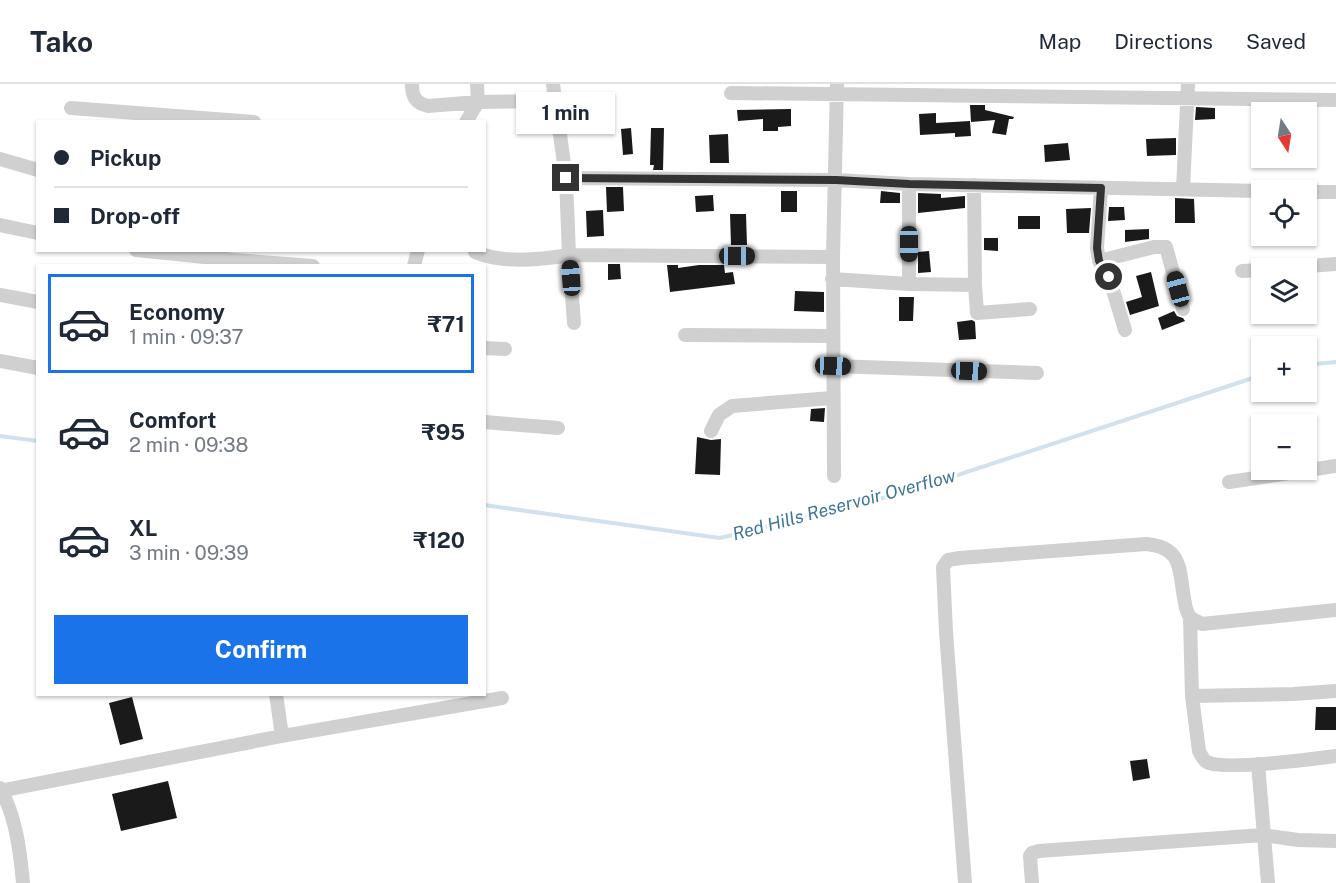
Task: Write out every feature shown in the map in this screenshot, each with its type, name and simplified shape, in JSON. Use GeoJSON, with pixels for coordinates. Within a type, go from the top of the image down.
{"type":"FeatureCollection","features":[{"type":"Feature","properties":{"kind":"street"},"geometry":{"type":"LineString","coordinates":[[412,84],[412,93],[420,105],[428,106],[554,100]]}},
{"type":"Feature","properties":{"kind":"street"},"geometry":{"type":"LineString","coordinates":[[467,120],[478,102],[477,84]]}},
{"type":"Feature","properties":{"kind":"street"},"geometry":{"type":"LineString","coordinates":[[553,84],[566,178],[574,323]]}},
{"type":"Feature","properties":{"kind":"street"},"geometry":{"type":"LineString","coordinates":[[834,476],[832,279],[837,89]]}},
{"type":"Feature","properties":{"kind":"street"},"geometry":{"type":"LineString","coordinates":[[731,93],[837,89],[1187,91],[1336,100]]}},
{"type":"Feature","properties":{"kind":"street"},"geometry":{"type":"LineString","coordinates":[[1183,189],[1187,91]]}},
{"type":"Feature","properties":{"kind":"street"},"geometry":{"type":"LineString","coordinates":[[71,108],[233,120]]}},
{"type":"Feature","properties":{"kind":"street"},"geometry":{"type":"LineString","coordinates":[[0,159],[36,169]]}},
{"type":"Feature","properties":{"kind":"street"},"geometry":{"type":"LineString","coordinates":[[566,178],[836,180],[909,184],[1251,191]]}},
{"type":"Feature","properties":{"kind":"street"},"geometry":{"type":"LineString","coordinates":[[909,184],[909,284]]}},
{"type":"Feature","properties":{"kind":"street"},"geometry":{"type":"LineString","coordinates":[[974,185],[977,313],[1030,309]]}},
{"type":"Feature","properties":{"kind":"street"},"geometry":{"type":"LineString","coordinates":[[1101,188],[1097,248],[1099,261],[1109,277],[1125,330]]}},
{"type":"Feature","properties":{"kind":"street"},"geometry":{"type":"LineString","coordinates":[[1317,192],[1336,192]]}},
{"type":"Feature","properties":{"kind":"street"},"geometry":{"type":"LineString","coordinates":[[0,225],[36,233]]}},
{"type":"Feature","properties":{"kind":"street"},"geometry":{"type":"LineString","coordinates":[[1099,261],[1154,247],[1166,247],[1183,309]]}},
{"type":"Feature","properties":{"kind":"street"},"geometry":{"type":"LineString","coordinates":[[158,252],[291,264]]}},
{"type":"Feature","properties":{"kind":"street"},"geometry":{"type":"LineString","coordinates":[[475,252],[487,257],[523,259],[569,255],[833,257]]}},
{"type":"Feature","properties":{"kind":"street"},"geometry":{"type":"LineString","coordinates":[[1317,265],[1336,264]]}},
{"type":"Feature","properties":{"kind":"street"},"geometry":{"type":"LineString","coordinates":[[1242,271],[1251,271]]}},
{"type":"Feature","properties":{"kind":"street"},"geometry":{"type":"LineString","coordinates":[[832,279],[975,285]]}},
{"type":"Feature","properties":{"kind":"street"},"geometry":{"type":"LineString","coordinates":[[0,295],[36,302]]}},
{"type":"Feature","properties":{"kind":"street"},"geometry":{"type":"LineString","coordinates":[[685,335],[833,336]]}},
{"type":"Feature","properties":{"kind":"street"},"geometry":{"type":"LineString","coordinates":[[486,348],[505,349]]}},
{"type":"Feature","properties":{"kind":"street"},"geometry":{"type":"LineString","coordinates":[[0,361],[36,368]]}},
{"type":"Feature","properties":{"kind":"street"},"geometry":{"type":"LineString","coordinates":[[833,366],[1037,373]]}},
{"type":"Feature","properties":{"kind":"street"},"geometry":{"type":"LineString","coordinates":[[711,431],[719,415],[732,406],[832,398]]}},
{"type":"Feature","properties":{"kind":"street"},"geometry":{"type":"LineString","coordinates":[[486,422],[558,428]]}},
{"type":"Feature","properties":{"kind":"street"},"geometry":{"type":"LineString","coordinates":[[1229,482],[1336,466]]}},
{"type":"Feature","properties":{"kind":"street"},"geometry":{"type":"LineString","coordinates":[[965,883],[946,632],[943,567],[948,560],[1146,544],[1162,545],[1172,551],[1179,568],[1186,610],[1190,618],[1192,696],[1199,751],[1202,758],[1215,764],[1258,764],[1336,756]]}},
{"type":"Feature","properties":{"kind":"street"},"geometry":{"type":"LineString","coordinates":[[1190,618],[1202,624],[1226,623],[1336,610]]}},
{"type":"Feature","properties":{"kind":"street"},"geometry":{"type":"LineString","coordinates":[[1192,696],[1336,691]]}},
{"type":"Feature","properties":{"kind":"street"},"geometry":{"type":"LineString","coordinates":[[276,696],[282,736]]}},
{"type":"Feature","properties":{"kind":"street"},"geometry":{"type":"LineString","coordinates":[[23,883],[20,844],[0,789],[282,736],[502,698]]}},
{"type":"Feature","properties":{"kind":"street"},"geometry":{"type":"LineString","coordinates":[[1258,764],[1268,883]]}},
{"type":"Feature","properties":{"kind":"street"},"geometry":{"type":"LineString","coordinates":[[1032,883],[1030,856],[1040,851],[1263,835],[1298,840],[1336,841]]}},
{"type":"Feature","properties":{"kind":"building"},"geometry":{"type":"Polygon","coordinates":[[[970,105],[985,105],[985,110],[1014,117],[1009,119],[1006,135],[992,133],[995,120],[971,122],[970,105]]]}},
{"type":"Feature","properties":{"kind":"building"},"geometry":{"type":"Polygon","coordinates":[[[1196,107],[1215,108],[1215,119],[1195,120],[1196,107]]]}},
{"type":"Feature","properties":{"kind":"building"},"geometry":{"type":"Polygon","coordinates":[[[791,109],[791,126],[778,127],[778,131],[763,131],[763,119],[738,121],[737,110],[791,109]]]}},
{"type":"Feature","properties":{"kind":"building"},"geometry":{"type":"Polygon","coordinates":[[[936,113],[936,123],[970,121],[971,136],[955,137],[955,133],[920,135],[919,114],[936,113]]]}},
{"type":"Feature","properties":{"kind":"building"},"geometry":{"type":"Polygon","coordinates":[[[631,128],[633,154],[623,155],[621,129],[631,128]]]}},
{"type":"Feature","properties":{"kind":"building"},"geometry":{"type":"Polygon","coordinates":[[[651,128],[664,128],[663,170],[653,170],[654,165],[650,165],[651,128]]]}},
{"type":"Feature","properties":{"kind":"building"},"geometry":{"type":"Polygon","coordinates":[[[728,134],[729,163],[710,163],[709,135],[728,134]]]}},
{"type":"Feature","properties":{"kind":"building"},"geometry":{"type":"Polygon","coordinates":[[[1176,138],[1176,155],[1147,156],[1146,139],[1176,138]]]}},
{"type":"Feature","properties":{"kind":"building"},"geometry":{"type":"Polygon","coordinates":[[[1068,143],[1070,160],[1045,162],[1044,145],[1068,143]]]}},
{"type":"Feature","properties":{"kind":"building"},"geometry":{"type":"Polygon","coordinates":[[[606,187],[623,187],[624,211],[607,212],[606,187]]]}},
{"type":"Feature","properties":{"kind":"building"},"geometry":{"type":"Polygon","coordinates":[[[781,191],[797,191],[797,212],[781,212],[781,191]]]}},
{"type":"Feature","properties":{"kind":"building"},"geometry":{"type":"Polygon","coordinates":[[[881,191],[900,193],[900,203],[880,203],[881,191]]]}},
{"type":"Feature","properties":{"kind":"building"},"geometry":{"type":"Polygon","coordinates":[[[918,193],[941,194],[941,198],[965,196],[965,208],[918,213],[918,193]]]}},
{"type":"Feature","properties":{"kind":"building"},"geometry":{"type":"Polygon","coordinates":[[[713,195],[714,211],[696,212],[695,196],[713,195]]]}},
{"type":"Feature","properties":{"kind":"building"},"geometry":{"type":"Polygon","coordinates":[[[1175,198],[1194,199],[1195,223],[1175,223],[1175,198]]]}},
{"type":"Feature","properties":{"kind":"building"},"geometry":{"type":"Polygon","coordinates":[[[1109,207],[1124,207],[1125,220],[1108,221],[1109,207]]]}},
{"type":"Feature","properties":{"kind":"building"},"geometry":{"type":"Polygon","coordinates":[[[1091,208],[1089,233],[1067,233],[1066,209],[1091,208]]]}},
{"type":"Feature","properties":{"kind":"building"},"geometry":{"type":"Polygon","coordinates":[[[603,210],[604,236],[587,237],[586,211],[603,210]]]}},
{"type":"Feature","properties":{"kind":"building"},"geometry":{"type":"Polygon","coordinates":[[[730,214],[746,214],[747,245],[731,245],[730,214]]]}},
{"type":"Feature","properties":{"kind":"building"},"geometry":{"type":"Polygon","coordinates":[[[1018,216],[1040,216],[1040,229],[1018,229],[1018,216]]]}},
{"type":"Feature","properties":{"kind":"building"},"geometry":{"type":"Polygon","coordinates":[[[1149,229],[1149,239],[1125,242],[1125,230],[1149,229]]]}},
{"type":"Feature","properties":{"kind":"building"},"geometry":{"type":"Polygon","coordinates":[[[984,238],[998,238],[998,251],[984,250],[984,238]]]}},
{"type":"Feature","properties":{"kind":"building"},"geometry":{"type":"Polygon","coordinates":[[[929,251],[931,272],[918,273],[918,252],[929,251]]]}},
{"type":"Feature","properties":{"kind":"building"},"geometry":{"type":"Polygon","coordinates":[[[608,264],[620,264],[621,279],[608,280],[608,264]]]}},
{"type":"Feature","properties":{"kind":"building"},"geometry":{"type":"Polygon","coordinates":[[[667,265],[678,265],[678,268],[724,265],[725,273],[733,272],[735,284],[670,292],[667,265]]]}},
{"type":"Feature","properties":{"kind":"building"},"geometry":{"type":"Polygon","coordinates":[[[1151,272],[1159,306],[1130,315],[1126,302],[1142,297],[1136,276],[1151,272]]]}},
{"type":"Feature","properties":{"kind":"building"},"geometry":{"type":"Polygon","coordinates":[[[795,291],[824,292],[824,312],[794,311],[795,291]]]}},
{"type":"Feature","properties":{"kind":"building"},"geometry":{"type":"Polygon","coordinates":[[[899,297],[914,297],[913,321],[899,321],[899,297]]]}},
{"type":"Feature","properties":{"kind":"building"},"geometry":{"type":"Polygon","coordinates":[[[1174,311],[1185,321],[1162,330],[1158,318],[1174,311]]]}},
{"type":"Feature","properties":{"kind":"building"},"geometry":{"type":"Polygon","coordinates":[[[972,320],[975,322],[976,339],[959,340],[957,322],[972,320]]]}},
{"type":"Feature","properties":{"kind":"building"},"geometry":{"type":"Polygon","coordinates":[[[825,408],[824,422],[810,421],[811,409],[825,408]]]}},
{"type":"Feature","properties":{"kind":"building"},"geometry":{"type":"Polygon","coordinates":[[[697,437],[711,440],[721,439],[720,475],[695,474],[697,437]]]}},
{"type":"Feature","properties":{"kind":"building"},"geometry":{"type":"Polygon","coordinates":[[[132,697],[143,739],[120,745],[109,703],[132,697]]]}},
{"type":"Feature","properties":{"kind":"building"},"geometry":{"type":"Polygon","coordinates":[[[1316,707],[1336,707],[1336,730],[1315,730],[1316,707]]]}},
{"type":"Feature","properties":{"kind":"building"},"geometry":{"type":"Polygon","coordinates":[[[1147,759],[1150,778],[1133,781],[1130,761],[1147,759]]]}},
{"type":"Feature","properties":{"kind":"building"},"geometry":{"type":"Polygon","coordinates":[[[168,781],[177,818],[121,831],[112,794],[168,781]]]}},
{"type":"Feature","properties":{"kind":"waterway","name":"Red Hills Reservoir Overflow"},"geometry":{"type":"LineString","coordinates":[[1317,364],[1336,362]]}},
{"type":"Feature","properties":{"kind":"waterway","name":"Red Hills Reservoir Overflow"},"geometry":{"type":"LineString","coordinates":[[486,505],[720,538],[903,493],[1251,379]]}},
{"type":"Feature","properties":{"kind":"waterway","name":"Red Hills Reservoir Overflow"},"geometry":{"type":"LineString","coordinates":[[0,436],[36,441]]}},
{"type":"Feature","properties":{"kind":"route"},"geometry":{"type":"LineString","coordinates":[[566,178],[836,180],[1101,188],[1097,248],[1099,261],[1109,277]]}}]}
